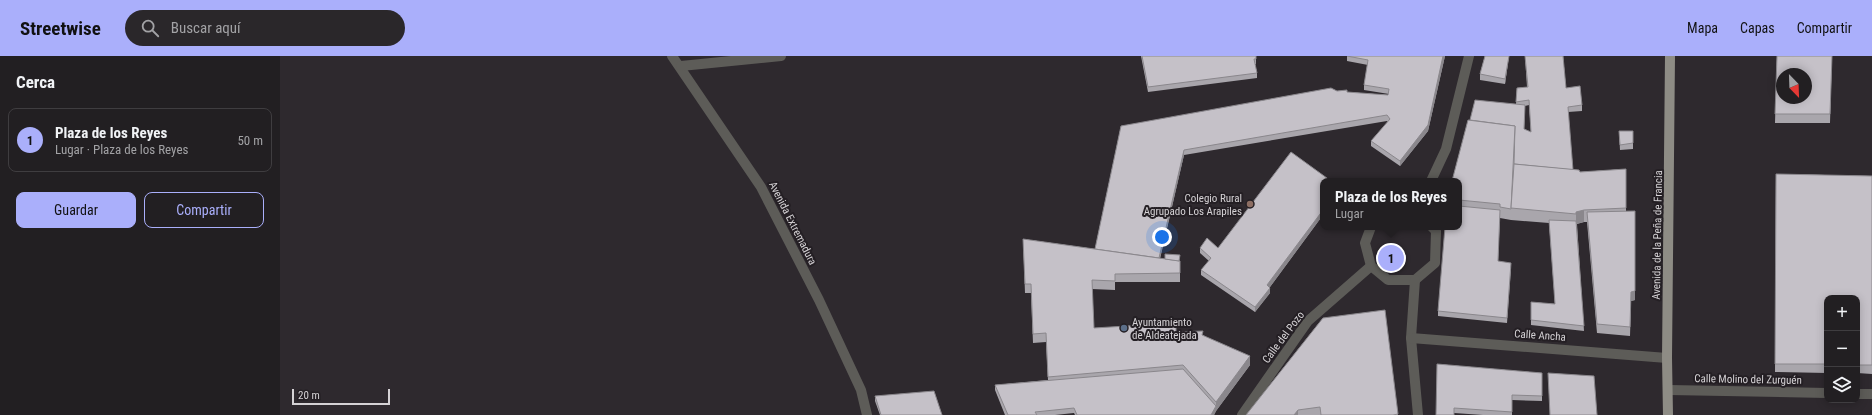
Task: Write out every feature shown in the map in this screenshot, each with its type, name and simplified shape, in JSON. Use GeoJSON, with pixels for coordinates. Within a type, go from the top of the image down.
{"type":"FeatureCollection","features":[{"type":"Feature","properties":{"kind":"main road","name":"Avenida de la Peña de Francia"},"geometry":{"type":"LineString","coordinates":[[1668,415],[1669,390],[1667,358],[1670,56]]}},
{"type":"Feature","properties":{"kind":"street","name":"Avenida Extremadura"},"geometry":{"type":"LineString","coordinates":[[672,56],[681,66],[761,187],[819,300],[861,390],[867,415]]}},
{"type":"Feature","properties":{"kind":"street"},"geometry":{"type":"LineString","coordinates":[[681,66],[781,56]]}},
{"type":"Feature","properties":{"kind":"street"},"geometry":{"type":"LineString","coordinates":[[1432,178],[1446,149],[1469,56]]}},
{"type":"Feature","properties":{"kind":"street"},"geometry":{"type":"LineString","coordinates":[[1370,230],[1365,243],[1371,266],[1388,280],[1415,280],[1434,263],[1436,232],[1434,230]]}},
{"type":"Feature","properties":{"kind":"street","name":"Calle del Pozo"},"geometry":{"type":"LineString","coordinates":[[1242,415],[1308,321],[1371,266]]}},
{"type":"Feature","properties":{"kind":"street"},"geometry":{"type":"LineString","coordinates":[[1415,280],[1412,338],[1418,415]]}},
{"type":"Feature","properties":{"kind":"street","name":"Calle Ancha"},"geometry":{"type":"LineString","coordinates":[[1412,338],[1667,358]]}},
{"type":"Feature","properties":{"kind":"street","name":"Calle Molino del Zurguén"},"geometry":{"type":"LineString","coordinates":[[1669,390],[1824,393]]}},
{"type":"Feature","properties":{"kind":"street"},"geometry":{"type":"LineString","coordinates":[[1860,394],[1872,394]]}},
{"type":"Feature","properties":{"kind":"building"},"geometry":{"type":"Polygon","coordinates":[[[1142,56],[1256,56],[1256,59],[1254,59],[1257,73],[1148,87],[1142,56]]]}},
{"type":"Feature","properties":{"kind":"building"},"geometry":{"type":"Polygon","coordinates":[[[1347,56],[1443,56],[1428,125],[1400,161],[1371,141],[1390,119],[1387,115],[1184,150],[1159,258],[1095,249],[1121,126],[1331,88],[1337,91],[1347,90],[1347,92],[1388,95],[1389,89],[1364,85],[1368,60],[1347,56]]]}},
{"type":"Feature","properties":{"kind":"building"},"geometry":{"type":"Polygon","coordinates":[[[1485,56],[1509,56],[1505,79],[1480,74],[1485,56]]]}},
{"type":"Feature","properties":{"kind":"building"},"geometry":{"type":"Polygon","coordinates":[[[1525,56],[1563,56],[1566,88],[1580,86],[1582,105],[1568,107],[1573,170],[1514,164],[1515,126],[1470,120],[1475,100],[1525,105],[1524,129],[1531,132],[1529,100],[1516,102],[1517,88],[1528,87],[1525,56]]]}},
{"type":"Feature","properties":{"kind":"building"},"geometry":{"type":"Polygon","coordinates":[[[1777,56],[1832,56],[1830,114],[1775,114],[1776,85],[1776,104],[1812,104],[1812,68],[1777,68],[1777,56]]]}},
{"type":"Feature","properties":{"kind":"building"},"geometry":{"type":"Polygon","coordinates":[[[1468,120],[1515,126],[1511,209],[1500,207],[1500,204],[1462,200],[1462,178],[1453,178],[1468,120]]]}},
{"type":"Feature","properties":{"kind":"building"},"geometry":{"type":"Polygon","coordinates":[[[1619,131],[1633,131],[1633,143],[1620,145],[1619,131]]]}},
{"type":"Feature","properties":{"kind":"building"},"geometry":{"type":"Polygon","coordinates":[[[1291,152],[1327,178],[1320,178],[1320,214],[1267,285],[1270,288],[1255,307],[1201,270],[1211,258],[1200,248],[1207,238],[1218,248],[1291,152]]]}},
{"type":"Feature","properties":{"kind":"building"},"geometry":{"type":"Polygon","coordinates":[[[1514,164],[1579,170],[1580,172],[1626,169],[1626,208],[1584,210],[1576,212],[1576,214],[1511,208],[1514,164]]]}},
{"type":"Feature","properties":{"kind":"building"},"geometry":{"type":"Polygon","coordinates":[[[1776,174],[1872,176],[1872,365],[1860,365],[1860,295],[1824,295],[1824,364],[1775,364],[1776,174]]]}},
{"type":"Feature","properties":{"kind":"building"},"geometry":{"type":"Polygon","coordinates":[[[1462,206],[1500,210],[1498,261],[1511,263],[1507,318],[1438,311],[1445,230],[1462,230],[1462,206]]]}},
{"type":"Feature","properties":{"kind":"building"},"geometry":{"type":"Polygon","coordinates":[[[1635,211],[1635,291],[1631,292],[1630,327],[1597,324],[1587,212],[1635,211]]]}},
{"type":"Feature","properties":{"kind":"building"},"geometry":{"type":"Polygon","coordinates":[[[1549,220],[1576,221],[1584,326],[1531,320],[1531,302],[1555,304],[1549,220]]]}},
{"type":"Feature","properties":{"kind":"building"},"geometry":{"type":"Polygon","coordinates":[[[1023,239],[1180,261],[1180,273],[1115,274],[1115,281],[1092,280],[1094,328],[1176,323],[1176,332],[1203,331],[1202,335],[1250,356],[1216,402],[1183,365],[1048,377],[1046,333],[1033,334],[1031,284],[1025,284],[1023,239]]]}},
{"type":"Feature","properties":{"kind":"building"},"geometry":{"type":"Polygon","coordinates":[[[1165,254],[1180,255],[1179,261],[1165,259],[1165,254]]]}},
{"type":"Feature","properties":{"kind":"building"},"geometry":{"type":"Polygon","coordinates":[[[1385,310],[1398,414],[1321,415],[1320,407],[1298,410],[1294,415],[1246,415],[1323,318],[1385,310]]]}},
{"type":"Feature","properties":{"kind":"building"},"geometry":{"type":"Polygon","coordinates":[[[1437,364],[1542,373],[1542,396],[1512,395],[1512,412],[1454,408],[1454,415],[1436,415],[1437,364]]]}},
{"type":"Feature","properties":{"kind":"building"},"geometry":{"type":"Polygon","coordinates":[[[1183,369],[1216,406],[1211,415],[1077,415],[1074,408],[1035,412],[1037,415],[1008,415],[995,385],[1183,369]]]}},
{"type":"Feature","properties":{"kind":"building"},"geometry":{"type":"Polygon","coordinates":[[[1548,373],[1594,376],[1597,415],[1550,415],[1548,373]]]}},
{"type":"Feature","properties":{"kind":"building"},"geometry":{"type":"Polygon","coordinates":[[[934,391],[942,415],[881,415],[875,396],[934,391]]]}},
{"type":"Feature","properties":{"kind":"place","name":"Colegio Rural Agrupado Los Arapiles"},"geometry":{"type":"Point","coordinates":[1250,204]}},
{"type":"Feature","properties":{"kind":"place","name":"Plaza de los Reyes"},"geometry":{"type":"Point","coordinates":[1391,258]}},
{"type":"Feature","properties":{"kind":"place","name":"Ayuntamiento de Aldeatejada"},"geometry":{"type":"Point","coordinates":[1124,328]}}]}
